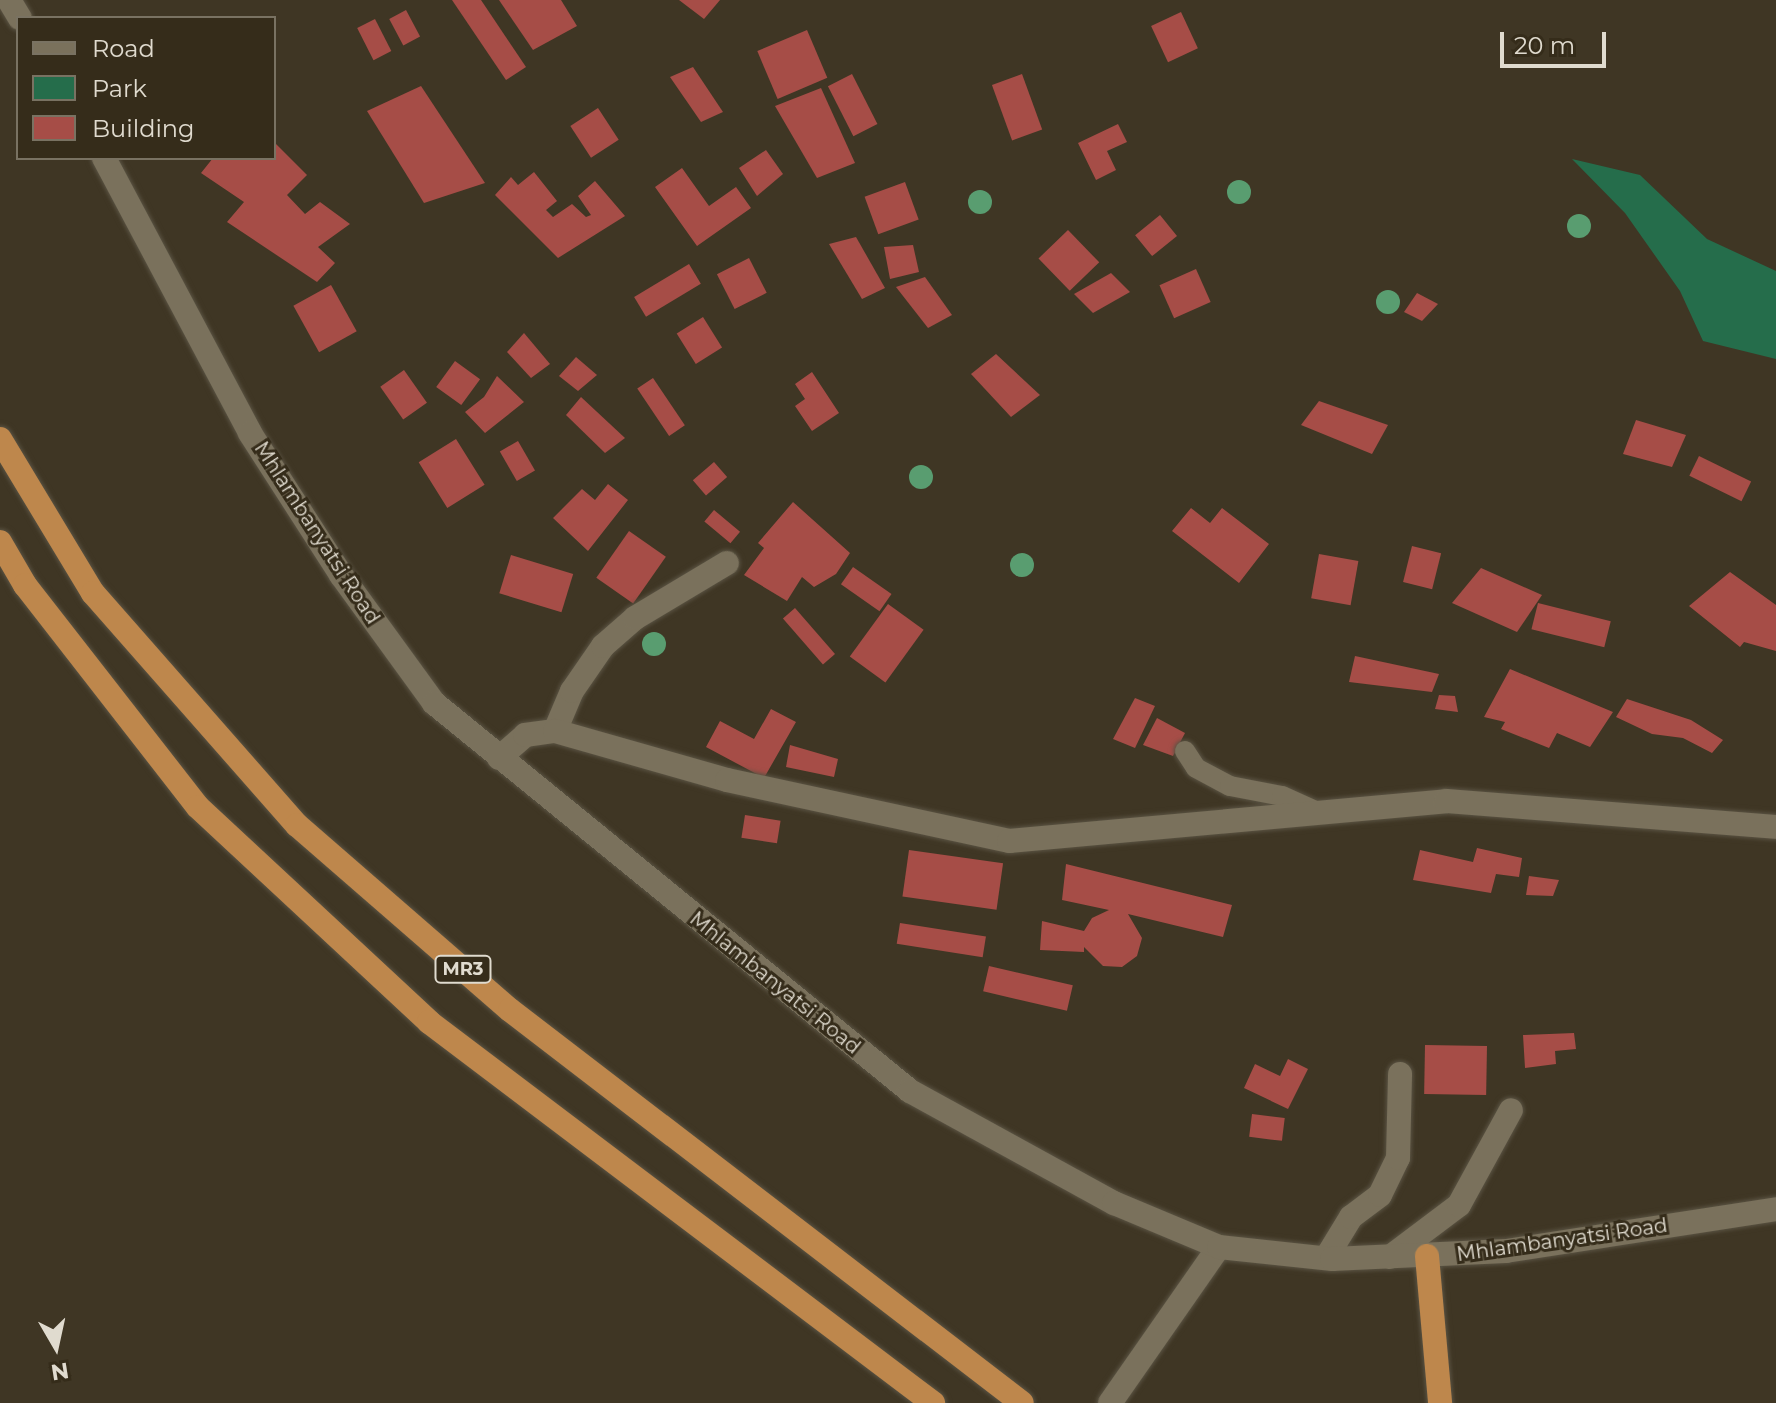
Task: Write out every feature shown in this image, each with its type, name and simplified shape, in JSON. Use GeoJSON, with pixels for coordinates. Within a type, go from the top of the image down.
{"type":"FeatureCollection","features":[{"type":"Feature","properties":{"kind":"highway","name":"MR3"},"geometry":{"type":"LineString","coordinates":[[0,439],[93,593],[297,825],[510,1010],[1022,1403]]}},
{"type":"Feature","properties":{"kind":"highway"},"geometry":{"type":"LineString","coordinates":[[0,542],[25,585],[198,807],[429,1022],[933,1403]]}},
{"type":"Feature","properties":{"kind":"highway"},"geometry":{"type":"LineString","coordinates":[[1427,1256],[1440,1403]]}},
{"type":"Feature","properties":{"kind":"main road","name":"Mhlambanyatsi Road"},"geometry":{"type":"LineString","coordinates":[[105,160],[250,433],[341,575],[434,703],[910,1091],[1114,1203],[1219,1247],[1326,1258],[1506,1251],[1776,1209]]}},
{"type":"Feature","properties":{"kind":"main road"},"geometry":{"type":"LineString","coordinates":[[555,731],[572,691],[603,646],[635,618],[727,563]]}},
{"type":"Feature","properties":{"kind":"main road"},"geometry":{"type":"LineString","coordinates":[[499,758],[525,735],[555,731],[727,780],[1009,841],[1316,811],[1458,802],[1776,827]]}},
{"type":"Feature","properties":{"kind":"main road"},"geometry":{"type":"LineString","coordinates":[[1326,1258],[1351,1217],[1380,1195],[1398,1158],[1400,1074]]}},
{"type":"Feature","properties":{"kind":"main road"},"geometry":{"type":"LineString","coordinates":[[1390,1257],[1459,1205],[1511,1110]]}},
{"type":"Feature","properties":{"kind":"main road"},"geometry":{"type":"LineString","coordinates":[[1110,1403],[1219,1247]]}},
{"type":"Feature","properties":{"kind":"lane"},"geometry":{"type":"LineString","coordinates":[[1185,751],[1196,768],[1230,786],[1282,796],[1316,811]]}},
{"type":"Feature","properties":{"kind":"green space"},"geometry":{"type":"Polygon","coordinates":[[[1572,159],[1640,175],[1707,239],[1776,271],[1776,359],[1703,341],[1680,291],[1625,213],[1572,159]]]}},
{"type":"Feature","properties":{"kind":"building"},"geometry":{"type":"Polygon","coordinates":[[[452,0],[481,0],[526,67],[506,80],[452,0]]]}},
{"type":"Feature","properties":{"kind":"building"},"geometry":{"type":"Polygon","coordinates":[[[499,0],[561,0],[577,26],[533,50],[499,0]]]}},
{"type":"Feature","properties":{"kind":"building"},"geometry":{"type":"Polygon","coordinates":[[[679,0],[720,0],[704,19],[679,0]]]}},
{"type":"Feature","properties":{"kind":"building"},"geometry":{"type":"Polygon","coordinates":[[[406,10],[420,36],[403,45],[389,19],[406,10]]]}},
{"type":"Feature","properties":{"kind":"building"},"geometry":{"type":"Polygon","coordinates":[[[1181,12],[1198,48],[1168,62],[1151,26],[1181,12]]]}},
{"type":"Feature","properties":{"kind":"building"},"geometry":{"type":"Polygon","coordinates":[[[375,19],[391,51],[374,60],[357,28],[375,19]]]}},
{"type":"Feature","properties":{"kind":"building"},"geometry":{"type":"Polygon","coordinates":[[[807,30],[827,78],[778,99],[757,51],[807,30]]]}},
{"type":"Feature","properties":{"kind":"building"},"geometry":{"type":"Polygon","coordinates":[[[693,67],[723,112],[701,122],[670,77],[693,67]]]}},
{"type":"Feature","properties":{"kind":"building"},"geometry":{"type":"Polygon","coordinates":[[[852,74],[877,124],[853,136],[828,86],[852,74]]]}},
{"type":"Feature","properties":{"kind":"building"},"geometry":{"type":"Polygon","coordinates":[[[1022,74],[1042,129],[1012,140],[992,85],[1022,74]]]}},
{"type":"Feature","properties":{"kind":"building"},"geometry":{"type":"Polygon","coordinates":[[[421,86],[485,183],[424,203],[367,111],[421,86]]]}},
{"type":"Feature","properties":{"kind":"building"},"geometry":{"type":"Polygon","coordinates":[[[821,88],[855,163],[817,178],[775,106],[821,88]]]}},
{"type":"Feature","properties":{"kind":"building"},"geometry":{"type":"Polygon","coordinates":[[[598,108],[619,140],[591,158],[570,126],[598,108]]]}},
{"type":"Feature","properties":{"kind":"building"},"geometry":{"type":"Polygon","coordinates":[[[1118,124],[1127,142],[1107,151],[1116,170],[1096,180],[1078,143],[1118,124]]]}},
{"type":"Feature","properties":{"kind":"building"},"geometry":{"type":"Polygon","coordinates":[[[276,144],[307,175],[287,195],[305,214],[320,202],[350,224],[318,247],[335,263],[317,282],[227,222],[244,202],[201,173],[211,160],[276,160],[276,144]]]}},
{"type":"Feature","properties":{"kind":"building"},"geometry":{"type":"Polygon","coordinates":[[[766,150],[783,174],[757,196],[739,168],[766,150]]]}},
{"type":"Feature","properties":{"kind":"building"},"geometry":{"type":"Polygon","coordinates":[[[682,168],[709,206],[736,187],[751,208],[697,246],[655,187],[682,168]]]}},
{"type":"Feature","properties":{"kind":"building"},"geometry":{"type":"Polygon","coordinates":[[[534,172],[557,201],[546,210],[553,217],[572,204],[586,217],[591,215],[578,196],[595,181],[625,216],[558,258],[495,195],[511,177],[518,185],[534,172]]]}},
{"type":"Feature","properties":{"kind":"building"},"geometry":{"type":"Polygon","coordinates":[[[905,182],[919,220],[878,234],[865,197],[905,182]]]}},
{"type":"Feature","properties":{"kind":"building"},"geometry":{"type":"Polygon","coordinates":[[[1160,215],[1177,236],[1152,256],[1135,235],[1160,215]]]}},
{"type":"Feature","properties":{"kind":"building"},"geometry":{"type":"Polygon","coordinates":[[[1068,230],[1099,262],[1070,291],[1039,258],[1068,230]]]}},
{"type":"Feature","properties":{"kind":"building"},"geometry":{"type":"Polygon","coordinates":[[[856,237],[885,288],[862,299],[829,244],[856,237]]]}},
{"type":"Feature","properties":{"kind":"building"},"geometry":{"type":"Polygon","coordinates":[[[913,245],[919,272],[890,279],[884,247],[913,245]]]}},
{"type":"Feature","properties":{"kind":"building"},"geometry":{"type":"Polygon","coordinates":[[[749,258],[767,293],[735,309],[717,274],[749,258]]]}},
{"type":"Feature","properties":{"kind":"building"},"geometry":{"type":"Polygon","coordinates":[[[689,264],[701,284],[646,317],[634,297],[689,264]]]}},
{"type":"Feature","properties":{"kind":"building"},"geometry":{"type":"Polygon","coordinates":[[[1196,269],[1211,302],[1174,318],[1159,285],[1196,269]]]}},
{"type":"Feature","properties":{"kind":"building"},"geometry":{"type":"Polygon","coordinates":[[[1111,273],[1130,292],[1093,313],[1074,294],[1111,273]]]}},
{"type":"Feature","properties":{"kind":"building"},"geometry":{"type":"Polygon","coordinates":[[[925,277],[952,315],[928,328],[896,287],[925,277]]]}},
{"type":"Feature","properties":{"kind":"building"},"geometry":{"type":"Polygon","coordinates":[[[331,285],[357,331],[319,352],[293,306],[331,285]]]}},
{"type":"Feature","properties":{"kind":"building"},"geometry":{"type":"Polygon","coordinates":[[[1417,293],[1438,304],[1422,321],[1404,312],[1417,293]]]}},
{"type":"Feature","properties":{"kind":"building"},"geometry":{"type":"Polygon","coordinates":[[[703,317],[722,348],[696,364],[677,333],[703,317]]]}},
{"type":"Feature","properties":{"kind":"building"},"geometry":{"type":"Polygon","coordinates":[[[524,333],[550,364],[531,378],[507,352],[524,333]]]}},
{"type":"Feature","properties":{"kind":"building"},"geometry":{"type":"Polygon","coordinates":[[[996,354],[1040,395],[1011,417],[971,374],[996,354]]]}},
{"type":"Feature","properties":{"kind":"building"},"geometry":{"type":"Polygon","coordinates":[[[576,357],[597,375],[578,391],[559,376],[576,357]]]}},
{"type":"Feature","properties":{"kind":"building"},"geometry":{"type":"Polygon","coordinates":[[[455,361],[480,379],[461,405],[436,387],[455,361]]]}},
{"type":"Feature","properties":{"kind":"building"},"geometry":{"type":"Polygon","coordinates":[[[404,370],[427,403],[403,419],[380,387],[404,370]]]}},
{"type":"Feature","properties":{"kind":"building"},"geometry":{"type":"Polygon","coordinates":[[[812,372],[839,413],[812,431],[795,406],[805,399],[795,384],[812,372]]]}},
{"type":"Feature","properties":{"kind":"building"},"geometry":{"type":"Polygon","coordinates":[[[497,376],[524,402],[485,433],[465,412],[484,397],[497,376]]]}},
{"type":"Feature","properties":{"kind":"building"},"geometry":{"type":"Polygon","coordinates":[[[653,378],[685,425],[669,436],[637,389],[653,378]]]}},
{"type":"Feature","properties":{"kind":"building"},"geometry":{"type":"Polygon","coordinates":[[[581,397],[625,438],[605,453],[566,415],[581,397]]]}},
{"type":"Feature","properties":{"kind":"building"},"geometry":{"type":"Polygon","coordinates":[[[1319,401],[1388,425],[1372,454],[1301,425],[1319,401]]]}},
{"type":"Feature","properties":{"kind":"building"},"geometry":{"type":"Polygon","coordinates":[[[1636,420],[1686,435],[1672,467],[1623,454],[1636,420]]]}},
{"type":"Feature","properties":{"kind":"building"},"geometry":{"type":"Polygon","coordinates":[[[456,439],[485,485],[447,508],[419,462],[456,439]]]}},
{"type":"Feature","properties":{"kind":"building"},"geometry":{"type":"Polygon","coordinates":[[[518,441],[535,470],[517,481],[500,451],[518,441]]]}},
{"type":"Feature","properties":{"kind":"building"},"geometry":{"type":"Polygon","coordinates":[[[1699,456],[1751,481],[1741,501],[1689,476],[1699,456]]]}},
{"type":"Feature","properties":{"kind":"building"},"geometry":{"type":"Polygon","coordinates":[[[714,462],[727,477],[706,495],[693,480],[714,462]]]}},
{"type":"Feature","properties":{"kind":"building"},"geometry":{"type":"Polygon","coordinates":[[[608,484],[628,500],[588,551],[553,518],[582,489],[595,500],[608,484]]]}},
{"type":"Feature","properties":{"kind":"building"},"geometry":{"type":"Polygon","coordinates":[[[793,502],[850,553],[836,574],[814,587],[802,577],[787,601],[744,575],[764,548],[758,543],[793,502]]]}},
{"type":"Feature","properties":{"kind":"building"},"geometry":{"type":"Polygon","coordinates":[[[1191,508],[1210,523],[1222,508],[1269,544],[1239,583],[1172,531],[1191,508]]]}},
{"type":"Feature","properties":{"kind":"building"},"geometry":{"type":"Polygon","coordinates":[[[714,510],[740,532],[730,543],[704,521],[714,510]]]}},
{"type":"Feature","properties":{"kind":"building"},"geometry":{"type":"Polygon","coordinates":[[[629,531],[666,557],[633,604],[596,578],[629,531]]]}},
{"type":"Feature","properties":{"kind":"building"},"geometry":{"type":"Polygon","coordinates":[[[1412,546],[1441,553],[1432,589],[1403,582],[1412,546]]]}},
{"type":"Feature","properties":{"kind":"building"},"geometry":{"type":"Polygon","coordinates":[[[1319,554],[1358,561],[1351,605],[1311,598],[1319,554]]]}},
{"type":"Feature","properties":{"kind":"building"},"geometry":{"type":"Polygon","coordinates":[[[511,555],[573,574],[561,612],[499,593],[511,555]]]}},
{"type":"Feature","properties":{"kind":"building"},"geometry":{"type":"Polygon","coordinates":[[[853,567],[892,594],[879,611],[841,584],[853,567]]]}},
{"type":"Feature","properties":{"kind":"building"},"geometry":{"type":"Polygon","coordinates":[[[1481,568],[1542,595],[1517,632],[1452,603],[1481,568]]]}},
{"type":"Feature","properties":{"kind":"building"},"geometry":{"type":"Polygon","coordinates":[[[1730,572],[1776,605],[1776,651],[1744,642],[1740,647],[1689,606],[1730,572]]]}},
{"type":"Feature","properties":{"kind":"building"},"geometry":{"type":"Polygon","coordinates":[[[1538,603],[1611,621],[1604,647],[1531,629],[1538,603]]]}},
{"type":"Feature","properties":{"kind":"building"},"geometry":{"type":"Polygon","coordinates":[[[888,604],[924,630],[885,682],[850,657],[888,604]]]}},
{"type":"Feature","properties":{"kind":"building"},"geometry":{"type":"Polygon","coordinates":[[[795,608],[835,654],[823,665],[783,618],[795,608]]]}},
{"type":"Feature","properties":{"kind":"building"},"geometry":{"type":"Polygon","coordinates":[[[1355,656],[1439,674],[1432,692],[1349,682],[1355,656]]]}},
{"type":"Feature","properties":{"kind":"building"},"geometry":{"type":"Polygon","coordinates":[[[1510,669],[1613,712],[1590,747],[1557,733],[1549,748],[1501,729],[1505,722],[1484,717],[1510,669]]]}},
{"type":"Feature","properties":{"kind":"building"},"geometry":{"type":"Polygon","coordinates":[[[1439,695],[1455,696],[1458,712],[1435,709],[1439,695]]]}},
{"type":"Feature","properties":{"kind":"building"},"geometry":{"type":"Polygon","coordinates":[[[1135,698],[1155,706],[1135,748],[1113,739],[1135,698]]]}},
{"type":"Feature","properties":{"kind":"building"},"geometry":{"type":"Polygon","coordinates":[[[1627,699],[1691,720],[1723,740],[1712,753],[1683,738],[1652,734],[1616,717],[1627,699]]]}},
{"type":"Feature","properties":{"kind":"building"},"geometry":{"type":"Polygon","coordinates":[[[771,709],[796,722],[764,778],[706,747],[720,721],[754,739],[771,709]]]}},
{"type":"Feature","properties":{"kind":"building"},"geometry":{"type":"Polygon","coordinates":[[[1157,718],[1185,733],[1173,756],[1143,745],[1157,718]]]}},
{"type":"Feature","properties":{"kind":"building"},"geometry":{"type":"Polygon","coordinates":[[[790,745],[838,759],[834,777],[786,767],[790,745]]]}},
{"type":"Feature","properties":{"kind":"building"},"geometry":{"type":"Polygon","coordinates":[[[745,815],[781,821],[777,843],[741,838],[745,815]]]}},
{"type":"Feature","properties":{"kind":"building"},"geometry":{"type":"Polygon","coordinates":[[[1477,848],[1522,858],[1519,877],[1496,874],[1491,893],[1413,880],[1420,850],[1473,862],[1477,848]]]}},
{"type":"Feature","properties":{"kind":"building"},"geometry":{"type":"Polygon","coordinates":[[[909,850],[1003,863],[997,910],[902,897],[909,850]]]}},
{"type":"Feature","properties":{"kind":"building"},"geometry":{"type":"Polygon","coordinates":[[[1066,864],[1232,905],[1223,937],[1128,914],[1142,938],[1137,956],[1122,967],[1103,966],[1084,947],[1084,952],[1040,950],[1042,921],[1084,931],[1092,918],[1109,910],[1062,900],[1066,864]]]}},
{"type":"Feature","properties":{"kind":"building"},"geometry":{"type":"Polygon","coordinates":[[[1529,876],[1559,880],[1553,896],[1526,895],[1529,876]]]}},
{"type":"Feature","properties":{"kind":"building"},"geometry":{"type":"Polygon","coordinates":[[[900,923],[986,937],[983,957],[897,944],[900,923]]]}},
{"type":"Feature","properties":{"kind":"building"},"geometry":{"type":"Polygon","coordinates":[[[989,966],[1073,985],[1067,1011],[983,991],[989,966]]]}},
{"type":"Feature","properties":{"kind":"building"},"geometry":{"type":"Polygon","coordinates":[[[1574,1033],[1576,1049],[1555,1051],[1556,1064],[1525,1068],[1523,1035],[1574,1033]]]}},
{"type":"Feature","properties":{"kind":"building"},"geometry":{"type":"Polygon","coordinates":[[[1425,1045],[1487,1046],[1486,1095],[1424,1094],[1425,1045]]]}},
{"type":"Feature","properties":{"kind":"building"},"geometry":{"type":"Polygon","coordinates":[[[1288,1059],[1308,1069],[1288,1109],[1244,1088],[1255,1064],[1280,1076],[1288,1059]]]}},
{"type":"Feature","properties":{"kind":"building"},"geometry":{"type":"Polygon","coordinates":[[[1252,1114],[1285,1118],[1282,1141],[1249,1137],[1252,1114]]]}}]}
